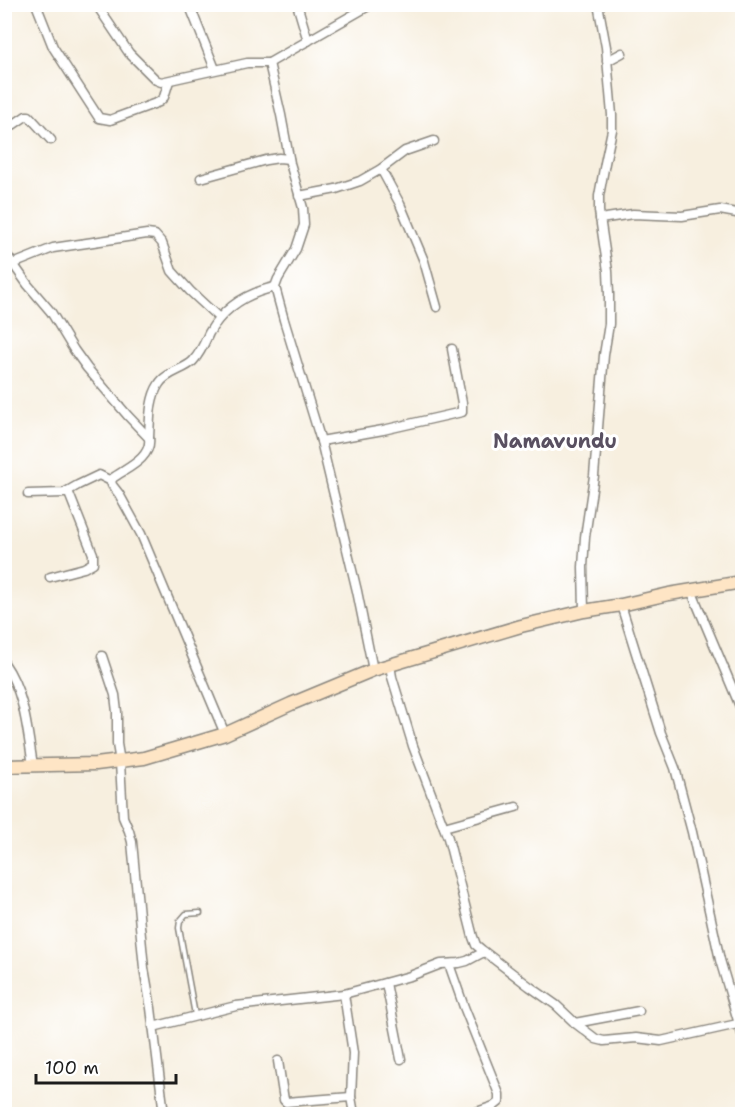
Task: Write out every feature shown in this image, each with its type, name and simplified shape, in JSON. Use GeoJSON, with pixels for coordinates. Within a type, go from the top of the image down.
{"type":"FeatureCollection","features":[{"type":"Feature","properties":{"kind":"street"},"geometry":{"type":"LineString","coordinates":[[36,4],[54,47],[99,118],[110,120],[159,102],[164,97],[169,81]]}},
{"type":"Feature","properties":{"kind":"street"},"geometry":{"type":"LineString","coordinates":[[96,4],[129,53],[156,80],[161,82],[247,63],[269,63],[372,4]]}},
{"type":"Feature","properties":{"kind":"street"},"geometry":{"type":"LineString","coordinates":[[189,4],[215,69]]}},
{"type":"Feature","properties":{"kind":"street"},"geometry":{"type":"LineString","coordinates":[[297,4],[308,41]]}},
{"type":"Feature","properties":{"kind":"street"},"geometry":{"type":"LineString","coordinates":[[584,611],[585,537],[594,476],[604,355],[609,324],[608,271],[599,196],[612,130],[612,116],[606,47],[598,4]]}},
{"type":"Feature","properties":{"kind":"street"},"geometry":{"type":"LineString","coordinates":[[607,61],[622,53]]}},
{"type":"Feature","properties":{"kind":"street"},"geometry":{"type":"LineString","coordinates":[[269,63],[289,159],[303,208],[304,225],[301,236],[275,287],[321,441],[357,591],[373,670]]}},
{"type":"Feature","properties":{"kind":"street"},"geometry":{"type":"LineString","coordinates":[[4,131],[29,116],[51,140]]}},
{"type":"Feature","properties":{"kind":"street"},"geometry":{"type":"LineString","coordinates":[[299,196],[336,189],[360,181],[411,148],[434,141]]}},
{"type":"Feature","properties":{"kind":"street"},"geometry":{"type":"LineString","coordinates":[[201,178],[266,160],[289,159]]}},
{"type":"Feature","properties":{"kind":"street"},"geometry":{"type":"LineString","coordinates":[[381,169],[400,204],[424,261],[437,306]]}},
{"type":"Feature","properties":{"kind":"street"},"geometry":{"type":"LineString","coordinates":[[600,219],[633,214],[670,217],[720,210],[742,214]]}},
{"type":"Feature","properties":{"kind":"street"},"geometry":{"type":"LineString","coordinates":[[14,264],[53,248],[147,234],[155,235],[162,243],[172,271],[219,318]]}},
{"type":"Feature","properties":{"kind":"street"},"geometry":{"type":"LineString","coordinates":[[4,251],[51,312],[87,368],[149,438]]}},
{"type":"Feature","properties":{"kind":"street"},"geometry":{"type":"LineString","coordinates":[[111,481],[144,457],[148,450],[152,402],[160,381],[194,360],[219,318],[237,302],[259,291],[275,287]]}},
{"type":"Feature","properties":{"kind":"street"},"geometry":{"type":"LineString","coordinates":[[321,441],[383,430],[462,411],[452,349]]}},
{"type":"Feature","properties":{"kind":"street"},"geometry":{"type":"LineString","coordinates":[[28,494],[64,493],[99,475],[111,481],[141,534],[225,734]]}},
{"type":"Feature","properties":{"kind":"street"},"geometry":{"type":"LineString","coordinates":[[51,577],[84,568],[93,563],[93,554],[68,490]]}},
{"type":"Feature","properties":{"kind":"street"},"geometry":{"type":"LineString","coordinates":[[4,766],[96,764],[144,758],[225,734],[373,670],[521,626],[669,594],[742,582]]}},
{"type":"Feature","properties":{"kind":"street"},"geometry":{"type":"LineString","coordinates":[[691,590],[742,711]]}},
{"type":"Feature","properties":{"kind":"street"},"geometry":{"type":"LineString","coordinates":[[621,605],[661,733],[675,768],[692,832],[720,960],[741,1023],[742,1034]]}},
{"type":"Feature","properties":{"kind":"street"},"geometry":{"type":"LineString","coordinates":[[102,656],[115,695],[123,817],[132,842],[144,968],[164,1114]]}},
{"type":"Feature","properties":{"kind":"street"},"geometry":{"type":"LineString","coordinates":[[4,663],[14,681],[24,710],[33,765]]}},
{"type":"Feature","properties":{"kind":"street"},"geometry":{"type":"LineString","coordinates":[[390,666],[413,746],[448,838],[476,945],[556,1005],[596,1039],[604,1041],[636,1038],[661,1041],[741,1023]]}},
{"type":"Feature","properties":{"kind":"street"},"geometry":{"type":"LineString","coordinates":[[444,827],[516,807]]}},
{"type":"Feature","properties":{"kind":"street"},"geometry":{"type":"LineString","coordinates":[[153,1027],[236,1006],[344,994],[410,976],[441,964],[467,961],[484,952]]}},
{"type":"Feature","properties":{"kind":"street"},"geometry":{"type":"LineString","coordinates":[[449,964],[499,1094],[499,1102],[494,1106],[471,1114]]}},
{"type":"Feature","properties":{"kind":"street"},"geometry":{"type":"LineString","coordinates":[[386,983],[401,1059]]}},
{"type":"Feature","properties":{"kind":"street"},"geometry":{"type":"LineString","coordinates":[[344,994],[353,1053],[351,1096],[354,1114]]}},
{"type":"Feature","properties":{"kind":"street"},"geometry":{"type":"LineString","coordinates":[[575,1023],[639,1011]]}},
{"type":"Feature","properties":{"kind":"street"},"geometry":{"type":"LineString","coordinates":[[278,1061],[286,1102],[351,1096]]}},
{"type":"Feature","properties":{"kind":"lane"},"geometry":{"type":"LineString","coordinates":[[196,1015],[179,928],[180,921],[186,914],[200,913]]}},
{"type":"Feature","properties":{"kind":"district","name":"Namavundu"},"geometry":{"type":"Point","coordinates":[555,441]}}]}
